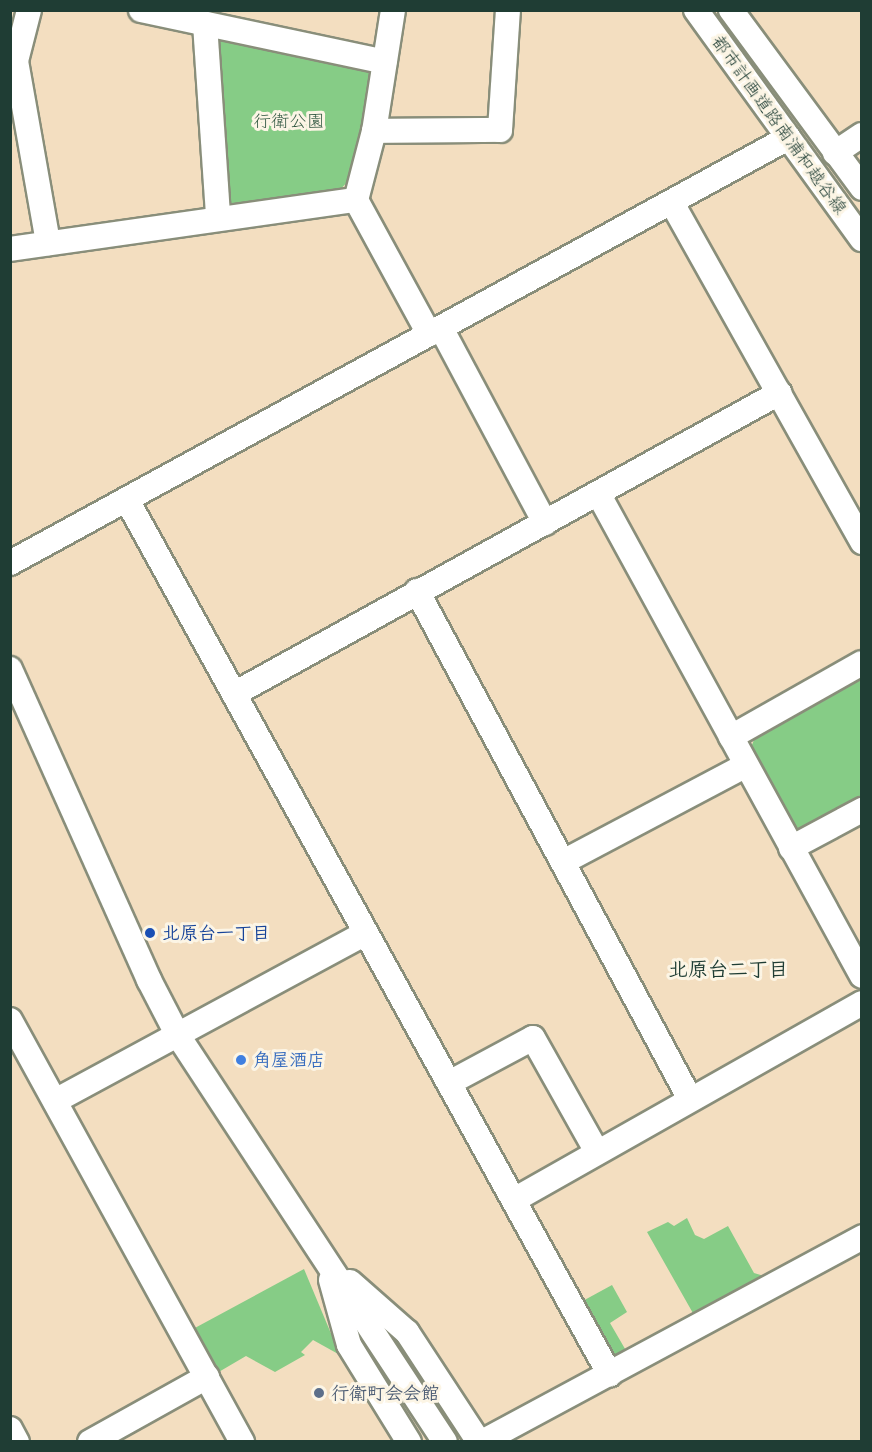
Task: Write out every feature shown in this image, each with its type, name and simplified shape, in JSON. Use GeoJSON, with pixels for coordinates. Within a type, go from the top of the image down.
{"type":"FeatureCollection","features":[{"type":"Feature","properties":{"kind":"street"},"geometry":{"type":"LineString","coordinates":[[29,10],[16,61],[48,243]]}},
{"type":"Feature","properties":{"kind":"street"},"geometry":{"type":"LineString","coordinates":[[141,10],[385,62]]}},
{"type":"Feature","properties":{"kind":"street"},"geometry":{"type":"LineString","coordinates":[[393,10],[374,131],[357,200],[545,523]]}},
{"type":"Feature","properties":{"kind":"street"},"geometry":{"type":"LineString","coordinates":[[374,131],[500,130],[508,10]]}},
{"type":"Feature","properties":{"kind":"street","name":"都市計画道路南浦和越谷線"},"geometry":{"type":"LineString","coordinates":[[696,10],[861,239]]}},
{"type":"Feature","properties":{"kind":"street","name":"都市計画道路南浦和越谷線"},"geometry":{"type":"LineString","coordinates":[[731,10],[861,188]]}},
{"type":"Feature","properties":{"kind":"street"},"geometry":{"type":"LineString","coordinates":[[205,24],[218,217]]}},
{"type":"Feature","properties":{"kind":"street"},"geometry":{"type":"LineString","coordinates":[[835,153],[861,135]]}},
{"type":"Feature","properties":{"kind":"street"},"geometry":{"type":"LineString","coordinates":[[10,563],[788,138]]}},
{"type":"Feature","properties":{"kind":"street"},"geometry":{"type":"LineString","coordinates":[[10,249],[218,217],[357,200]]}},
{"type":"Feature","properties":{"kind":"street"},"geometry":{"type":"LineString","coordinates":[[672,203],[861,542]]}},
{"type":"Feature","properties":{"kind":"street"},"geometry":{"type":"LineString","coordinates":[[234,694],[417,591],[599,495],[778,393]]}},
{"type":"Feature","properties":{"kind":"street"},"geometry":{"type":"LineString","coordinates":[[599,495],[861,976]]}},
{"type":"Feature","properties":{"kind":"street"},"geometry":{"type":"LineString","coordinates":[[127,500],[610,1375]]}},
{"type":"Feature","properties":{"kind":"street"},"geometry":{"type":"LineString","coordinates":[[417,591],[690,1099]]}},
{"type":"Feature","properties":{"kind":"street"},"geometry":{"type":"LineString","coordinates":[[731,737],[861,663]]}},
{"type":"Feature","properties":{"kind":"street"},"geometry":{"type":"LineString","coordinates":[[10,669],[177,1034],[445,1442]]}},
{"type":"Feature","properties":{"kind":"street"},"geometry":{"type":"LineString","coordinates":[[562,862],[746,765]]}},
{"type":"Feature","properties":{"kind":"street"},"geometry":{"type":"LineString","coordinates":[[790,848],[861,810]]}},
{"type":"Feature","properties":{"kind":"street"},"geometry":{"type":"LineString","coordinates":[[55,1101],[366,933]]}},
{"type":"Feature","properties":{"kind":"street"},"geometry":{"type":"LineString","coordinates":[[514,1200],[861,1003]]}},
{"type":"Feature","properties":{"kind":"street"},"geometry":{"type":"LineString","coordinates":[[10,1020],[242,1442]]}},
{"type":"Feature","properties":{"kind":"street"},"geometry":{"type":"LineString","coordinates":[[449,1083],[533,1038],[597,1152]]}},
{"type":"Feature","properties":{"kind":"street"},"geometry":{"type":"LineString","coordinates":[[325,1261],[407,1332],[481,1442],[610,1375],[861,1237]]}},
{"type":"Feature","properties":{"kind":"street"},"geometry":{"type":"LineString","coordinates":[[325,1261],[349,1345],[409,1442]]}},
{"type":"Feature","properties":{"kind":"street"},"geometry":{"type":"LineString","coordinates":[[90,1442],[207,1377]]}},
{"type":"Feature","properties":{"kind":"street"},"geometry":{"type":"LineString","coordinates":[[10,1430],[17,1442]]}},
{"type":"Feature","properties":{"kind":"green space","name":"行衛公園"},"geometry":{"type":"Polygon","coordinates":[[[224,34],[360,59],[372,78],[352,177],[337,193],[230,207],[218,195],[212,41],[224,34]]]}},
{"type":"Feature","properties":{"kind":"green space"},"geometry":{"type":"Polygon","coordinates":[[[861,674],[861,806],[794,832],[750,750],[757,732],[861,674]]]}},
{"type":"Feature","properties":{"kind":"green space"},"geometry":{"type":"Polygon","coordinates":[[[687,1218],[695,1235],[704,1239],[728,1226],[754,1273],[764,1276],[694,1315],[647,1232],[668,1222],[674,1226],[687,1218]]]}},
{"type":"Feature","properties":{"kind":"green space"},"geometry":{"type":"Polygon","coordinates":[[[304,1269],[340,1355],[313,1340],[301,1352],[305,1355],[275,1372],[246,1356],[217,1373],[193,1329],[304,1269]]]}},
{"type":"Feature","properties":{"kind":"green space"},"geometry":{"type":"Polygon","coordinates":[[[612,1285],[627,1312],[610,1323],[628,1354],[623,1357],[605,1351],[579,1303],[612,1285]]]}},
{"type":"Feature","properties":{"kind":"place","name":"北原台一丁目"},"geometry":{"type":"Point","coordinates":[150,933]}},
{"type":"Feature","properties":{"kind":"place","name":"角屋酒店"},"geometry":{"type":"Point","coordinates":[241,1060]}},
{"type":"Feature","properties":{"kind":"place","name":"行衛町会会館"},"geometry":{"type":"Point","coordinates":[319,1393]}},
{"type":"Feature","properties":{"kind":"district","name":"北原台二丁目"},"geometry":{"type":"Point","coordinates":[728,968]}}]}
